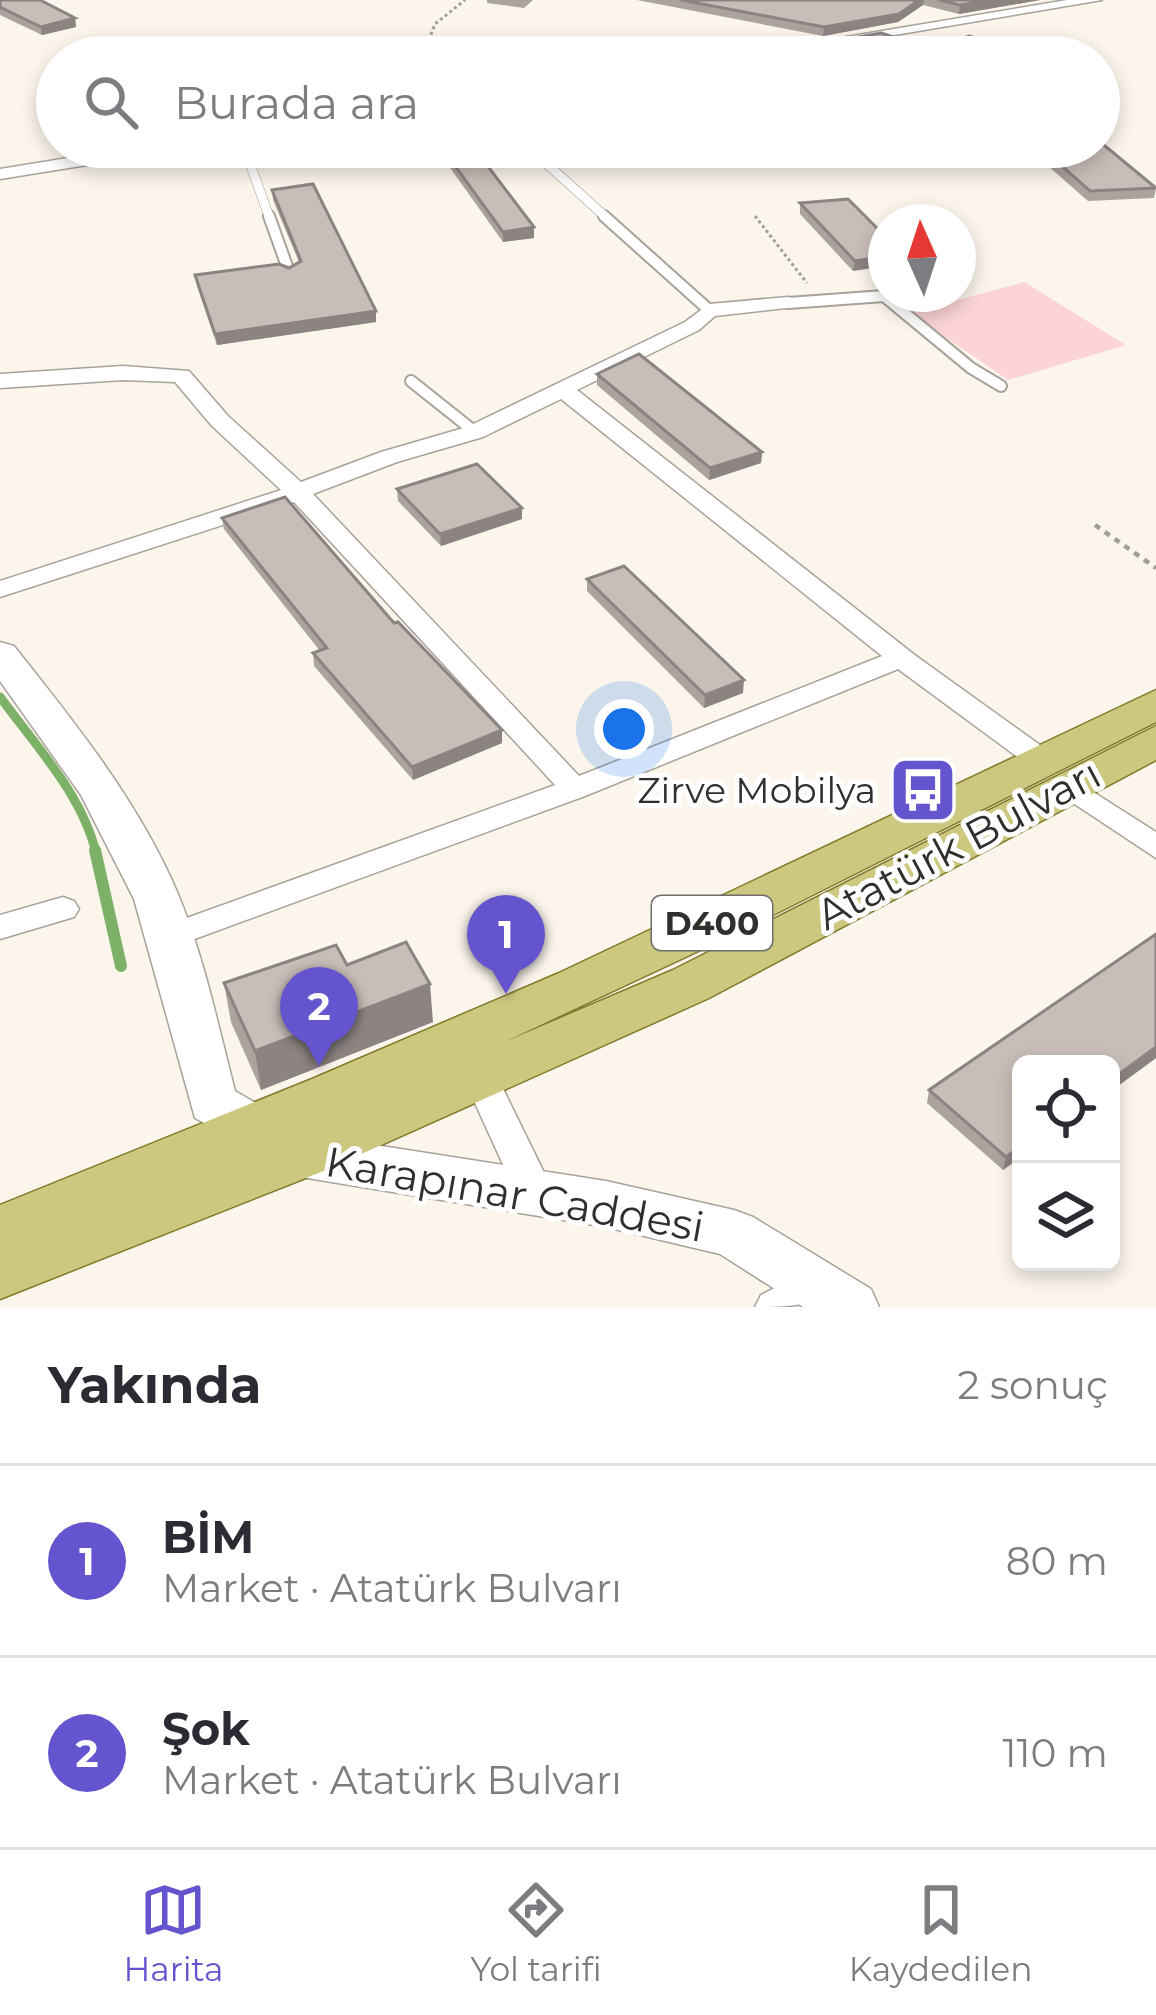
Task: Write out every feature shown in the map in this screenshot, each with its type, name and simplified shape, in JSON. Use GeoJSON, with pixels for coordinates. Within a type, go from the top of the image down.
{"type":"FeatureCollection","features":[{"type":"Feature","properties":{"kind":"main road","name":"Atatürk Bulvarı"},"geometry":{"type":"LineString","coordinates":[[281,1141],[471,1058],[692,984],[1055,773],[1156,704]]}},
{"type":"Feature","properties":{"kind":"main road","name":"Atatürk Bulvarı"},"geometry":{"type":"LineString","coordinates":[[1055,773],[1156,741]]}},
{"type":"Feature","properties":{"kind":"main road","name":"D400"},"geometry":{"type":"LineString","coordinates":[[0,1231],[281,1141]]}},
{"type":"Feature","properties":{"kind":"main road","name":"D400"},"geometry":{"type":"LineString","coordinates":[[0,1272],[281,1141]]}},
{"type":"Feature","properties":{"kind":"street"},"geometry":{"type":"LineString","coordinates":[[867,36],[1095,0]]}},
{"type":"Feature","properties":{"kind":"street"},"geometry":{"type":"LineString","coordinates":[[0,174],[37,168]]}},
{"type":"Feature","properties":{"kind":"street"},"geometry":{"type":"LineString","coordinates":[[0,589],[475,432],[692,326],[709,310],[788,303]]}},
{"type":"Feature","properties":{"kind":"street"},"geometry":{"type":"LineString","coordinates":[[0,381],[123,374],[181,376],[220,421],[299,493],[575,788]]}},
{"type":"Feature","properties":{"kind":"street"},"geometry":{"type":"LineString","coordinates":[[562,389],[902,658],[1156,847]]}},
{"type":"Feature","properties":{"kind":"street"},"geometry":{"type":"LineString","coordinates":[[0,654],[94,785],[144,869],[170,936],[213,1103],[281,1141]]}},
{"type":"Feature","properties":{"kind":"street"},"geometry":{"type":"LineString","coordinates":[[170,936],[575,788],[902,658]]}},
{"type":"Feature","properties":{"kind":"street"},"geometry":{"type":"LineString","coordinates":[[0,927],[63,909]]}},
{"type":"Feature","properties":{"kind":"street"},"geometry":{"type":"LineString","coordinates":[[471,1058],[535,1193]]}},
{"type":"Feature","properties":{"kind":"street","name":"Karapınar Caddesi"},"geometry":{"type":"LineString","coordinates":[[281,1141],[734,1234],[814,1299]]}},
{"type":"Feature","properties":{"kind":"lane"},"geometry":{"type":"LineString","coordinates":[[252,168],[288,269]]}},
{"type":"Feature","properties":{"kind":"lane"},"geometry":{"type":"LineString","coordinates":[[551,168],[709,310]]}},
{"type":"Feature","properties":{"kind":"lane"},"geometry":{"type":"LineString","coordinates":[[788,303],[884,296],[971,368],[1001,386]]}},
{"type":"Feature","properties":{"kind":"lane"},"geometry":{"type":"LineString","coordinates":[[411,381],[475,432]]}},
{"type":"Feature","properties":{"kind":"path"},"geometry":{"type":"LineString","coordinates":[[430,36],[435,24],[465,0]]}},
{"type":"Feature","properties":{"kind":"path"},"geometry":{"type":"LineString","coordinates":[[755,216],[821,302]]}},
{"type":"Feature","properties":{"kind":"path"},"geometry":{"type":"LineString","coordinates":[[1095,525],[1156,568]]}},
{"type":"Feature","properties":{"kind":"shaded area"},"geometry":{"type":"Polygon","coordinates":[[[1024,282],[1126,345],[1008,380],[910,313],[976,312],[976,295],[1024,282]]]}},
{"type":"Feature","properties":{"kind":"building"},"geometry":{"type":"Polygon","coordinates":[[[0,0],[40,0],[75,18],[41,27],[0,7],[0,0]]]}},
{"type":"Feature","properties":{"kind":"building"},"geometry":{"type":"Polygon","coordinates":[[[681,0],[919,0],[899,14],[824,27],[681,0]]]}},
{"type":"Feature","properties":{"kind":"building"},"geometry":{"type":"Polygon","coordinates":[[[939,0],[989,0],[960,5],[939,0]]]}},
{"type":"Feature","properties":{"kind":"building"},"geometry":{"type":"Polygon","coordinates":[[[1120,158],[1156,188],[1090,191],[1064,168],[1120,168],[1120,158]]]}},
{"type":"Feature","properties":{"kind":"building"},"geometry":{"type":"Polygon","coordinates":[[[456,168],[489,168],[534,227],[503,232],[456,168]]]}},
{"type":"Feature","properties":{"kind":"building"},"geometry":{"type":"Polygon","coordinates":[[[313,184],[376,311],[215,334],[195,275],[279,264],[289,268],[301,261],[272,190],[313,184]]]}},
{"type":"Feature","properties":{"kind":"building"},"geometry":{"type":"Polygon","coordinates":[[[848,199],[868,219],[868,259],[855,261],[800,203],[848,199]]]}},
{"type":"Feature","properties":{"kind":"building"},"geometry":{"type":"Polygon","coordinates":[[[639,354],[762,452],[710,468],[597,374],[639,354]]]}},
{"type":"Feature","properties":{"kind":"building"},"geometry":{"type":"Polygon","coordinates":[[[477,464],[522,508],[440,534],[397,489],[477,464]]]}},
{"type":"Feature","properties":{"kind":"building"},"geometry":{"type":"Polygon","coordinates":[[[285,497],[394,623],[502,730],[412,767],[313,653],[327,648],[222,518],[285,497]]]}},
{"type":"Feature","properties":{"kind":"building"},"geometry":{"type":"Polygon","coordinates":[[[624,566],[744,680],[705,695],[587,579],[624,566]]]}},
{"type":"Feature","properties":{"kind":"building"},"geometry":{"type":"Polygon","coordinates":[[[1156,934],[1156,1047],[1120,1073],[1120,1055],[1012,1055],[1012,1153],[1006,1157],[929,1090],[1156,934]]]}},
{"type":"Feature","properties":{"kind":"building"},"geometry":{"type":"Polygon","coordinates":[[[406,942],[430,984],[255,1051],[224,983],[336,945],[347,965],[406,942]]]}},
{"type":"Feature","properties":{"kind":"waterway"},"geometry":{"type":"LineString","coordinates":[[0,697],[69,790],[96,853]]}},
{"type":"Feature","properties":{"kind":"waterway"},"geometry":{"type":"LineString","coordinates":[[95,850],[121,966]]}},
{"type":"Feature","properties":{"kind":"place","name":"Zirve Mobilya"},"geometry":{"type":"Point","coordinates":[923,790]}},
{"type":"Feature","properties":{"kind":"place","name":"BİM"},"geometry":{"type":"Point","coordinates":[506,994]}},
{"type":"Feature","properties":{"kind":"place","name":"Şok"},"geometry":{"type":"Point","coordinates":[319,1066]}}]}
